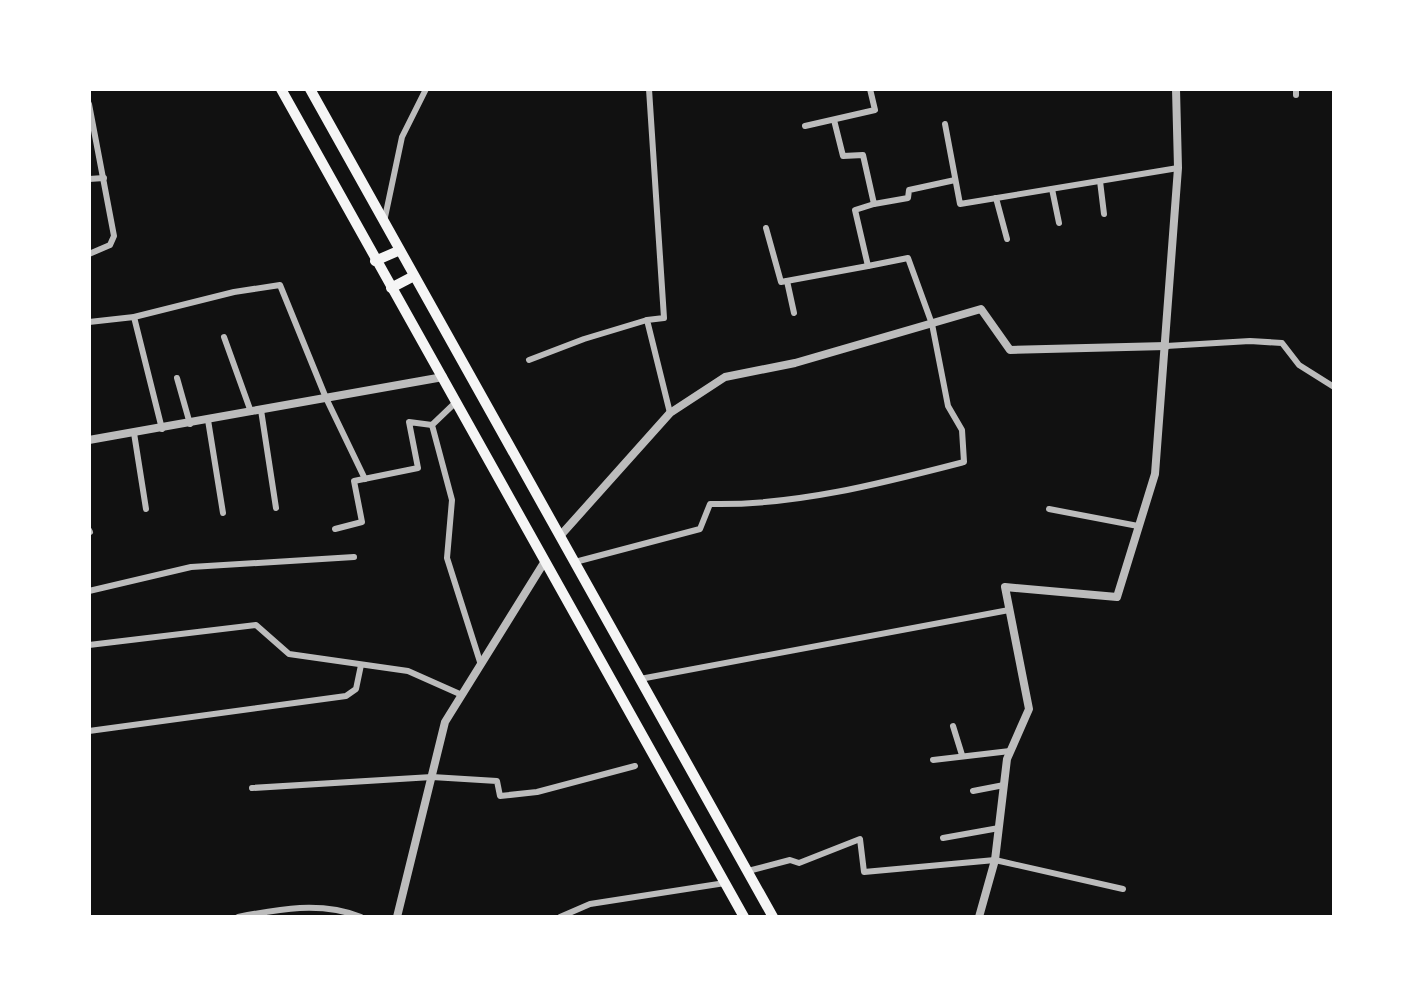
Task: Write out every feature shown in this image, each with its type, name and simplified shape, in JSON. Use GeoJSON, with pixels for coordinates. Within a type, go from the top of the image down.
{"type":"FeatureCollection","features":[{"type":"Feature","properties":{"kind":"main road"},"geometry":{"type":"LineString","coordinates":[[281,89],[744,917]]}},
{"type":"Feature","properties":{"kind":"main road"},"geometry":{"type":"LineString","coordinates":[[310,89],[412,276],[773,917]]}},
{"type":"Feature","properties":{"kind":"main road"},"geometry":{"type":"LineString","coordinates":[[375,261],[398,250]]}},
{"type":"Feature","properties":{"kind":"main road"},"geometry":{"type":"LineString","coordinates":[[391,288],[412,276]]}},
{"type":"Feature","properties":{"kind":"street"},"geometry":{"type":"LineString","coordinates":[[384,224],[402,137],[426,89]]}},
{"type":"Feature","properties":{"kind":"street"},"geometry":{"type":"LineString","coordinates":[[529,360],[584,339],[647,320],[664,318],[649,89]]}},
{"type":"Feature","properties":{"kind":"street"},"geometry":{"type":"LineString","coordinates":[[805,126],[875,110],[870,89]]}},
{"type":"Feature","properties":{"kind":"street"},"geometry":{"type":"LineString","coordinates":[[979,917],[995,860],[1010,751],[1029,709],[1005,587],[1117,597],[1155,474],[1178,168],[1176,89]]}},
{"type":"Feature","properties":{"kind":"street"},"geometry":{"type":"LineString","coordinates":[[89,104],[114,236],[110,245],[89,254]]}},
{"type":"Feature","properties":{"kind":"street"},"geometry":{"type":"LineString","coordinates":[[834,120],[843,156],[863,155],[874,204]]}},
{"type":"Feature","properties":{"kind":"street"},"geometry":{"type":"LineString","coordinates":[[945,124],[960,204],[1178,168]]}},
{"type":"Feature","properties":{"kind":"street"},"geometry":{"type":"LineString","coordinates":[[89,180],[104,178]]}},
{"type":"Feature","properties":{"kind":"street"},"geometry":{"type":"LineString","coordinates":[[868,266],[855,209],[908,198],[909,190],[955,180]]}},
{"type":"Feature","properties":{"kind":"street"},"geometry":{"type":"LineString","coordinates":[[1100,181],[1104,214]]}},
{"type":"Feature","properties":{"kind":"street"},"geometry":{"type":"LineString","coordinates":[[1052,189],[1059,223]]}},
{"type":"Feature","properties":{"kind":"street"},"geometry":{"type":"LineString","coordinates":[[996,198],[1007,239]]}},
{"type":"Feature","properties":{"kind":"street"},"geometry":{"type":"LineString","coordinates":[[575,562],[700,529],[710,504],[798,497],[890,481],[964,462],[962,430],[948,406],[932,324],[908,258],[781,282],[766,228]]}},
{"type":"Feature","properties":{"kind":"street"},"geometry":{"type":"LineString","coordinates":[[787,281],[794,313]]}},
{"type":"Feature","properties":{"kind":"street"},"geometry":{"type":"LineString","coordinates":[[89,322],[134,317],[234,292],[280,285],[326,398],[365,479]]}},
{"type":"Feature","properties":{"kind":"street"},"geometry":{"type":"LineString","coordinates":[[560,537],[670,413],[724,377],[795,363],[981,309],[1010,350],[1250,341],[1282,343],[1299,365],[1334,387]]}},
{"type":"Feature","properties":{"kind":"street"},"geometry":{"type":"LineString","coordinates":[[134,317],[162,429]]}},
{"type":"Feature","properties":{"kind":"street"},"geometry":{"type":"LineString","coordinates":[[647,320],[670,413]]}},
{"type":"Feature","properties":{"kind":"street"},"geometry":{"type":"LineString","coordinates":[[223,337],[256,411],[276,508]]}},
{"type":"Feature","properties":{"kind":"street"},"geometry":{"type":"LineString","coordinates":[[89,440],[443,377]]}},
{"type":"Feature","properties":{"kind":"street"},"geometry":{"type":"LineString","coordinates":[[177,378],[190,424]]}},
{"type":"Feature","properties":{"kind":"street"},"geometry":{"type":"LineString","coordinates":[[432,425],[457,402]]}},
{"type":"Feature","properties":{"kind":"street"},"geometry":{"type":"LineString","coordinates":[[208,420],[223,513]]}},
{"type":"Feature","properties":{"kind":"street"},"geometry":{"type":"LineString","coordinates":[[335,529],[362,522],[354,481],[418,468],[409,422],[432,425]]}},
{"type":"Feature","properties":{"kind":"street"},"geometry":{"type":"LineString","coordinates":[[432,425],[452,500],[447,558],[481,665]]}},
{"type":"Feature","properties":{"kind":"street"},"geometry":{"type":"LineString","coordinates":[[134,433],[146,509]]}},
{"type":"Feature","properties":{"kind":"street"},"geometry":{"type":"LineString","coordinates":[[1049,509],[1138,526]]}},
{"type":"Feature","properties":{"kind":"street"},"geometry":{"type":"LineString","coordinates":[[89,591],[191,567],[354,557]]}},
{"type":"Feature","properties":{"kind":"street"},"geometry":{"type":"LineString","coordinates":[[397,917],[445,722],[545,561]]}},
{"type":"Feature","properties":{"kind":"street"},"geometry":{"type":"LineString","coordinates":[[640,680],[1009,610]]}},
{"type":"Feature","properties":{"kind":"street"},"geometry":{"type":"LineString","coordinates":[[89,645],[256,625],[289,654],[408,671],[462,695]]}},
{"type":"Feature","properties":{"kind":"street"},"geometry":{"type":"LineString","coordinates":[[89,731],[346,696],[356,689],[361,664]]}},
{"type":"Feature","properties":{"kind":"street"},"geometry":{"type":"LineString","coordinates":[[953,726],[962,755]]}},
{"type":"Feature","properties":{"kind":"street"},"geometry":{"type":"LineString","coordinates":[[933,760],[1010,751]]}},
{"type":"Feature","properties":{"kind":"street"},"geometry":{"type":"LineString","coordinates":[[252,788],[432,777],[497,781],[500,796],[537,792],[635,766]]}},
{"type":"Feature","properties":{"kind":"street"},"geometry":{"type":"LineString","coordinates":[[973,791],[1004,785]]}},
{"type":"Feature","properties":{"kind":"street"},"geometry":{"type":"LineString","coordinates":[[943,838],[999,828]]}},
{"type":"Feature","properties":{"kind":"street"},"geometry":{"type":"LineString","coordinates":[[748,871],[790,860],[799,863],[860,839],[864,872],[995,860],[1123,889]]}},
{"type":"Feature","properties":{"kind":"street"},"geometry":{"type":"LineString","coordinates":[[560,917],[590,904],[724,883]]}},
{"type":"Feature","properties":{"kind":"street"},"geometry":{"type":"LineString","coordinates":[[238,917],[286,907],[341,909],[361,917]]}}]}
